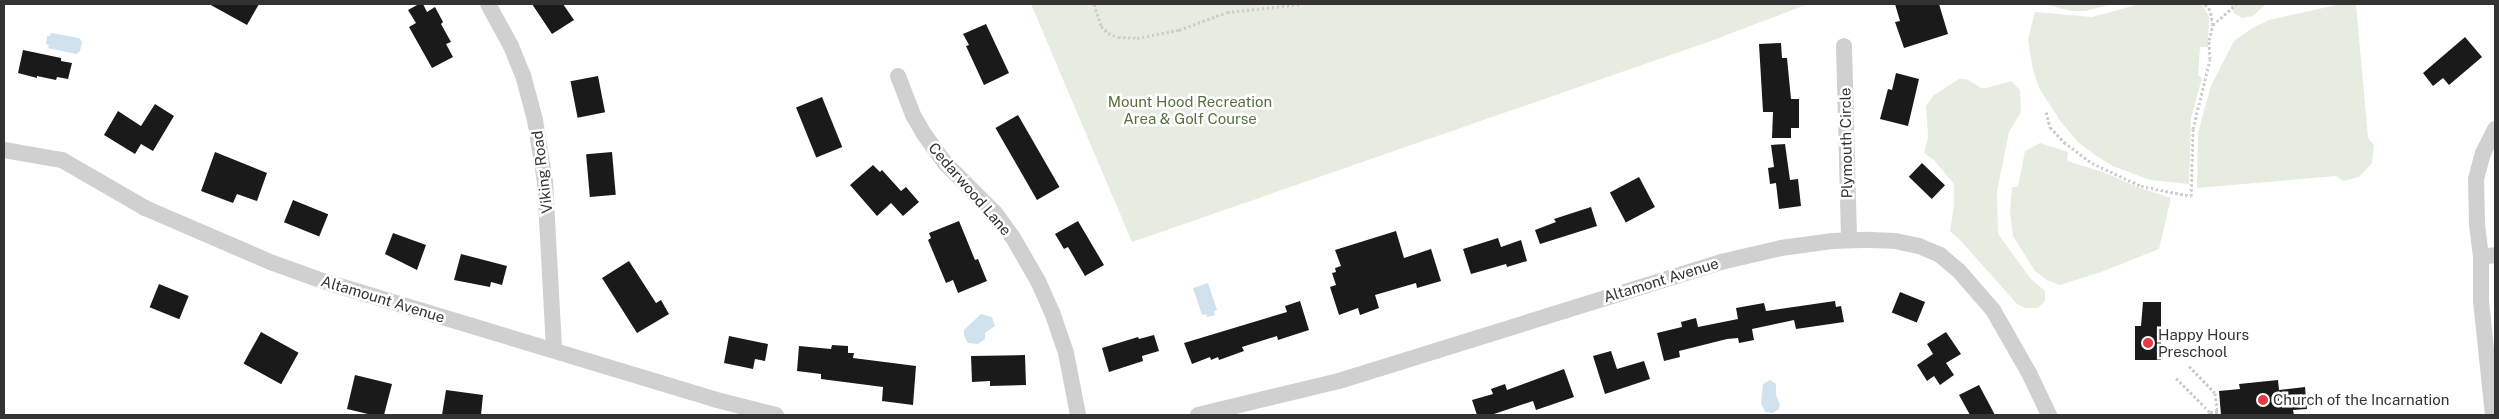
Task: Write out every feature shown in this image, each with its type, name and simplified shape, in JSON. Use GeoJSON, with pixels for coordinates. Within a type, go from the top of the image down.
{"type":"FeatureCollection","features":[{"type":"Feature","properties":{"kind":"street","name":"Viking Road"},"geometry":{"type":"LineString","coordinates":[[488,4],[511,46],[523,75],[535,120],[545,182],[554,350]]}},
{"type":"Feature","properties":{"kind":"street","name":"Plymouth Circle"},"geometry":{"type":"LineString","coordinates":[[1844,46],[1848,240]]}},
{"type":"Feature","properties":{"kind":"street","name":"Cedarwood Lane"},"geometry":{"type":"LineString","coordinates":[[898,76],[913,115],[924,134],[946,164],[995,213],[1012,236],[1038,281],[1052,312],[1066,353],[1078,415]]}},
{"type":"Feature","properties":{"kind":"street"},"geometry":{"type":"LineString","coordinates":[[2494,415],[2481,300],[2488,256],[2477,222],[2476,179],[2483,154],[2495,129]]}},
{"type":"Feature","properties":{"kind":"street","name":"Altamount Avenue"},"geometry":{"type":"LineString","coordinates":[[4,150],[62,160],[145,208],[272,263],[381,300],[554,350],[713,400],[776,415]]}},
{"type":"Feature","properties":{"kind":"street","name":"Altamont Avenue"},"geometry":{"type":"LineString","coordinates":[[1198,415],[1339,382],[1721,262],[1781,248],[1848,240],[1883,240],[1919,246],[1940,255],[1954,266],[1993,310],[2029,374],[2049,415]]}},
{"type":"Feature","properties":{"kind":"path"},"geometry":{"type":"LineString","coordinates":[[1094,4],[1101,26],[1108,33],[1118,37],[1137,38],[1179,30],[1226,12],[1302,4]]}},
{"type":"Feature","properties":{"kind":"path"},"geometry":{"type":"LineString","coordinates":[[2046,112],[2050,127],[2064,142],[2092,163],[2141,186],[2192,196],[2194,129],[2210,59],[2209,40],[2213,25],[2210,10],[2205,4]]}},
{"type":"Feature","properties":{"kind":"path"},"geometry":{"type":"LineString","coordinates":[[2213,25],[2236,4]]}},
{"type":"Feature","properties":{"kind":"path"},"geometry":{"type":"LineString","coordinates":[[2176,378],[2210,414],[2219,412],[2215,393],[2189,366]]}},
{"type":"Feature","properties":{"kind":"green space","name":"Mount Hood Recreation Area & Golf Course"},"geometry":{"type":"Polygon","coordinates":[[[1031,4],[1808,4],[1708,42],[1132,242],[1031,4]]]}},
{"type":"Feature","properties":{"kind":"green space"},"geometry":{"type":"Polygon","coordinates":[[[2044,4],[2112,4],[2085,11],[2072,11],[2044,4]]]}},
{"type":"Feature","properties":{"kind":"green space"},"geometry":{"type":"Polygon","coordinates":[[[2140,4],[2202,4],[2209,17],[2208,47],[2200,47],[2198,75],[2202,78],[2191,118],[2189,184],[2150,180],[2113,166],[2095,155],[2078,142],[2061,122],[2039,88],[2033,70],[2028,40],[2035,12],[2092,17],[2140,4]]]}},
{"type":"Feature","properties":{"kind":"green space"},"geometry":{"type":"Polygon","coordinates":[[[2230,4],[2266,4],[2253,16],[2242,18],[2234,13],[2230,4]]]}},
{"type":"Feature","properties":{"kind":"green space"},"geometry":{"type":"Polygon","coordinates":[[[2341,4],[2356,4],[2368,138],[2374,145],[2372,163],[2359,177],[2343,181],[2336,176],[2197,188],[2198,132],[2211,86],[2234,41],[2251,29],[2269,20],[2341,4]]]}},
{"type":"Feature","properties":{"kind":"green space"},"geometry":{"type":"Polygon","coordinates":[[[1959,79],[1966,79],[1981,88],[2011,81],[2020,90],[2021,112],[2009,132],[1997,191],[1998,234],[2031,279],[2045,291],[2045,301],[2038,308],[2025,308],[2017,304],[1950,231],[1954,205],[1954,184],[1934,160],[1924,153],[1928,137],[1926,106],[1934,95],[1959,79]]]}},
{"type":"Feature","properties":{"kind":"green space"},"geometry":{"type":"Polygon","coordinates":[[[2040,143],[2068,152],[2067,161],[2103,172],[2140,188],[2171,198],[2159,249],[2101,272],[2060,285],[2047,280],[2035,271],[2013,236],[2010,211],[2012,187],[2018,187],[2025,151],[2040,143]]]}},
{"type":"Feature","properties":{"kind":"water"},"geometry":{"type":"Polygon","coordinates":[[[51,33],[79,38],[82,42],[80,51],[76,54],[48,48],[49,45],[46,44],[47,36],[50,36],[51,33]]]}},
{"type":"Feature","properties":{"kind":"water"},"geometry":{"type":"Polygon","coordinates":[[[1208,283],[1217,310],[1214,311],[1215,315],[1207,317],[1206,314],[1202,315],[1193,288],[1208,283]]]}},
{"type":"Feature","properties":{"kind":"water"},"geometry":{"type":"Polygon","coordinates":[[[981,314],[992,317],[995,326],[985,333],[985,339],[978,344],[968,343],[964,336],[964,330],[981,314]]]}},
{"type":"Feature","properties":{"kind":"water"},"geometry":{"type":"Polygon","coordinates":[[[1770,380],[1776,384],[1776,395],[1780,405],[1779,409],[1773,413],[1765,412],[1761,403],[1763,384],[1770,380]]]}},
{"type":"Feature","properties":{"kind":"building"},"geometry":{"type":"Polygon","coordinates":[[[209,4],[259,4],[247,25],[209,4]]]}},
{"type":"Feature","properties":{"kind":"building"},"geometry":{"type":"Polygon","coordinates":[[[423,4],[427,12],[435,7],[443,22],[441,24],[451,42],[446,44],[453,57],[432,68],[409,27],[416,23],[408,10],[423,4]]]}},
{"type":"Feature","properties":{"kind":"building"},"geometry":{"type":"Polygon","coordinates":[[[532,4],[563,4],[574,20],[552,34],[532,4]]]}},
{"type":"Feature","properties":{"kind":"building"},"geometry":{"type":"Polygon","coordinates":[[[1895,4],[1939,4],[1948,34],[1904,48],[1895,22],[1900,21],[1895,4]]]}},
{"type":"Feature","properties":{"kind":"building"},"geometry":{"type":"Polygon","coordinates":[[[986,24],[1009,73],[984,85],[966,46],[969,45],[963,34],[986,24]]]}},
{"type":"Feature","properties":{"kind":"building"},"geometry":{"type":"Polygon","coordinates":[[[2465,37],[2482,57],[2449,85],[2443,78],[2433,86],[2423,73],[2465,37]]]}},
{"type":"Feature","properties":{"kind":"building"},"geometry":{"type":"Polygon","coordinates":[[[1781,43],[1782,58],[1787,58],[1791,99],[1799,99],[1799,128],[1791,128],[1791,138],[1772,138],[1773,112],[1763,112],[1759,44],[1781,43]]]}},
{"type":"Feature","properties":{"kind":"building"},"geometry":{"type":"Polygon","coordinates":[[[23,50],[61,58],[61,61],[72,63],[68,79],[57,77],[56,80],[37,76],[37,78],[18,73],[23,50]]]}},
{"type":"Feature","properties":{"kind":"building"},"geometry":{"type":"Polygon","coordinates":[[[1896,73],[1919,79],[1908,126],[1880,119],[1888,89],[1892,90],[1896,73]]]}},
{"type":"Feature","properties":{"kind":"building"},"geometry":{"type":"Polygon","coordinates":[[[598,76],[605,112],[578,118],[571,81],[598,76]]]}},
{"type":"Feature","properties":{"kind":"building"},"geometry":{"type":"Polygon","coordinates":[[[822,97],[842,147],[816,158],[796,107],[822,97]]]}},
{"type":"Feature","properties":{"kind":"building"},"geometry":{"type":"Polygon","coordinates":[[[155,104],[174,116],[153,151],[141,144],[135,154],[104,135],[118,111],[141,126],[155,104]]]}},
{"type":"Feature","properties":{"kind":"building"},"geometry":{"type":"Polygon","coordinates":[[[1018,115],[1060,187],[1037,200],[995,128],[1018,115]]]}},
{"type":"Feature","properties":{"kind":"building"},"geometry":{"type":"Polygon","coordinates":[[[1785,144],[1790,180],[1798,179],[1801,206],[1779,209],[1776,183],[1770,184],[1768,168],[1774,167],[1771,145],[1785,144]]]}},
{"type":"Feature","properties":{"kind":"building"},"geometry":{"type":"Polygon","coordinates":[[[215,152],[267,173],[257,201],[237,194],[233,203],[201,191],[215,152]]]}},
{"type":"Feature","properties":{"kind":"building"},"geometry":{"type":"Polygon","coordinates":[[[612,152],[616,195],[590,197],[586,154],[612,152]]]}},
{"type":"Feature","properties":{"kind":"building"},"geometry":{"type":"Polygon","coordinates":[[[1922,163],[1945,185],[1932,199],[1909,177],[1922,163]]]}},
{"type":"Feature","properties":{"kind":"building"},"geometry":{"type":"Polygon","coordinates":[[[873,165],[880,172],[882,170],[901,191],[906,187],[919,202],[903,216],[891,203],[877,216],[850,185],[873,165]]]}},
{"type":"Feature","properties":{"kind":"building"},"geometry":{"type":"Polygon","coordinates":[[[1639,177],[1655,207],[1626,223],[1610,192],[1639,177]]]}},
{"type":"Feature","properties":{"kind":"building"},"geometry":{"type":"Polygon","coordinates":[[[293,200],[328,214],[319,236],[284,222],[293,200]]]}},
{"type":"Feature","properties":{"kind":"building"},"geometry":{"type":"Polygon","coordinates":[[[1591,207],[1597,226],[1540,244],[1535,230],[1556,222],[1554,219],[1591,207]]]}},
{"type":"Feature","properties":{"kind":"building"},"geometry":{"type":"Polygon","coordinates":[[[959,221],[975,260],[978,259],[987,281],[958,293],[953,280],[946,283],[928,240],[931,238],[929,233],[959,221]]]}},
{"type":"Feature","properties":{"kind":"building"},"geometry":{"type":"Polygon","coordinates":[[[1078,221],[1104,265],[1085,276],[1068,247],[1064,249],[1055,234],[1078,221]]]}},
{"type":"Feature","properties":{"kind":"building"},"geometry":{"type":"Polygon","coordinates":[[[1396,231],[1404,258],[1431,249],[1441,281],[1417,288],[1416,283],[1375,295],[1379,308],[1360,315],[1358,308],[1339,315],[1330,287],[1336,285],[1332,273],[1336,272],[1335,268],[1341,266],[1335,250],[1396,231]]]}},
{"type":"Feature","properties":{"kind":"building"},"geometry":{"type":"Polygon","coordinates":[[[393,233],[426,245],[417,270],[385,254],[393,233]]]}},
{"type":"Feature","properties":{"kind":"building"},"geometry":{"type":"Polygon","coordinates":[[[1498,238],[1501,247],[1521,240],[1527,261],[1507,267],[1506,264],[1471,274],[1463,249],[1498,238]]]}},
{"type":"Feature","properties":{"kind":"building"},"geometry":{"type":"Polygon","coordinates":[[[461,254],[507,266],[502,285],[491,282],[490,287],[454,280],[461,254]]]}},
{"type":"Feature","properties":{"kind":"building"},"geometry":{"type":"Polygon","coordinates":[[[629,261],[656,303],[661,300],[669,314],[637,333],[602,278],[629,261]]]}},
{"type":"Feature","properties":{"kind":"building"},"geometry":{"type":"Polygon","coordinates":[[[159,284],[189,296],[179,319],[150,307],[159,284]]]}},
{"type":"Feature","properties":{"kind":"building"},"geometry":{"type":"Polygon","coordinates":[[[1900,292],[1925,302],[1917,323],[1892,312],[1900,292]]]}},
{"type":"Feature","properties":{"kind":"building"},"geometry":{"type":"Polygon","coordinates":[[[1300,301],[1309,330],[1278,340],[1277,336],[1242,347],[1244,351],[1219,360],[1218,357],[1211,360],[1210,357],[1192,364],[1184,343],[1287,312],[1285,306],[1300,301]]]}},
{"type":"Feature","properties":{"kind":"building"},"geometry":{"type":"Polygon","coordinates":[[[1835,301],[1836,307],[1841,306],[1844,322],[1796,329],[1794,320],[1752,329],[1754,340],[1739,343],[1738,338],[1727,339],[1679,351],[1680,357],[1664,361],[1657,333],[1682,327],[1681,322],[1696,318],[1698,327],[1738,319],[1736,308],[1764,303],[1766,311],[1835,301]]]}},
{"type":"Feature","properties":{"kind":"building","name":"Happy Hours Preschool"},"geometry":{"type":"Polygon","coordinates":[[[2143,302],[2161,302],[2161,360],[2135,360],[2135,326],[2141,326],[2143,302]]]}},
{"type":"Feature","properties":{"kind":"building"},"geometry":{"type":"Polygon","coordinates":[[[261,332],[299,353],[281,384],[244,363],[261,332]]]}},
{"type":"Feature","properties":{"kind":"building"},"geometry":{"type":"Polygon","coordinates":[[[1946,332],[1961,354],[1946,363],[1954,375],[1940,385],[1934,376],[1927,381],[1917,365],[1933,354],[1927,344],[1946,332]]]}},
{"type":"Feature","properties":{"kind":"building"},"geometry":{"type":"Polygon","coordinates":[[[1154,335],[1159,351],[1142,356],[1143,361],[1109,372],[1102,348],[1138,337],[1139,339],[1154,335]]]}},
{"type":"Feature","properties":{"kind":"building"},"geometry":{"type":"Polygon","coordinates":[[[729,336],[768,344],[765,361],[755,359],[753,369],[724,363],[729,336]]]}},
{"type":"Feature","properties":{"kind":"building"},"geometry":{"type":"Polygon","coordinates":[[[832,345],[848,346],[848,353],[854,353],[853,358],[916,366],[913,405],[882,401],[883,387],[821,379],[821,374],[797,371],[799,346],[831,349],[832,345]]]}},
{"type":"Feature","properties":{"kind":"building"},"geometry":{"type":"Polygon","coordinates":[[[1611,351],[1617,369],[1644,361],[1650,379],[1605,394],[1593,356],[1611,351]]]}},
{"type":"Feature","properties":{"kind":"building"},"geometry":{"type":"Polygon","coordinates":[[[1025,355],[1026,385],[990,386],[990,381],[972,382],[971,356],[1025,355]]]}},
{"type":"Feature","properties":{"kind":"building"},"geometry":{"type":"Polygon","coordinates":[[[1564,369],[1574,397],[1536,410],[1533,401],[1491,415],[1477,415],[1472,400],[1493,394],[1491,389],[1505,384],[1507,390],[1564,369]]]}},
{"type":"Feature","properties":{"kind":"building"},"geometry":{"type":"Polygon","coordinates":[[[355,375],[392,384],[384,415],[372,415],[347,409],[355,375]]]}},
{"type":"Feature","properties":{"kind":"building","name":"Church of the Incarnation"},"geometry":{"type":"Polygon","coordinates":[[[2278,380],[2279,390],[2305,387],[2307,409],[2293,410],[2294,415],[2221,415],[2219,391],[2240,389],[2239,384],[2278,380]]]}},
{"type":"Feature","properties":{"kind":"building"},"geometry":{"type":"Polygon","coordinates":[[[1979,385],[1995,415],[1970,415],[1959,395],[1979,385]]]}},
{"type":"Feature","properties":{"kind":"building"},"geometry":{"type":"Polygon","coordinates":[[[446,390],[483,395],[481,415],[442,415],[446,390]]]}},
{"type":"Feature","properties":{"kind":"place","name":"Happy Hours Preschool"},"geometry":{"type":"Point","coordinates":[2148,343]}},
{"type":"Feature","properties":{"kind":"place","name":"Church of the Incarnation"},"geometry":{"type":"Point","coordinates":[2263,400]}}]}
